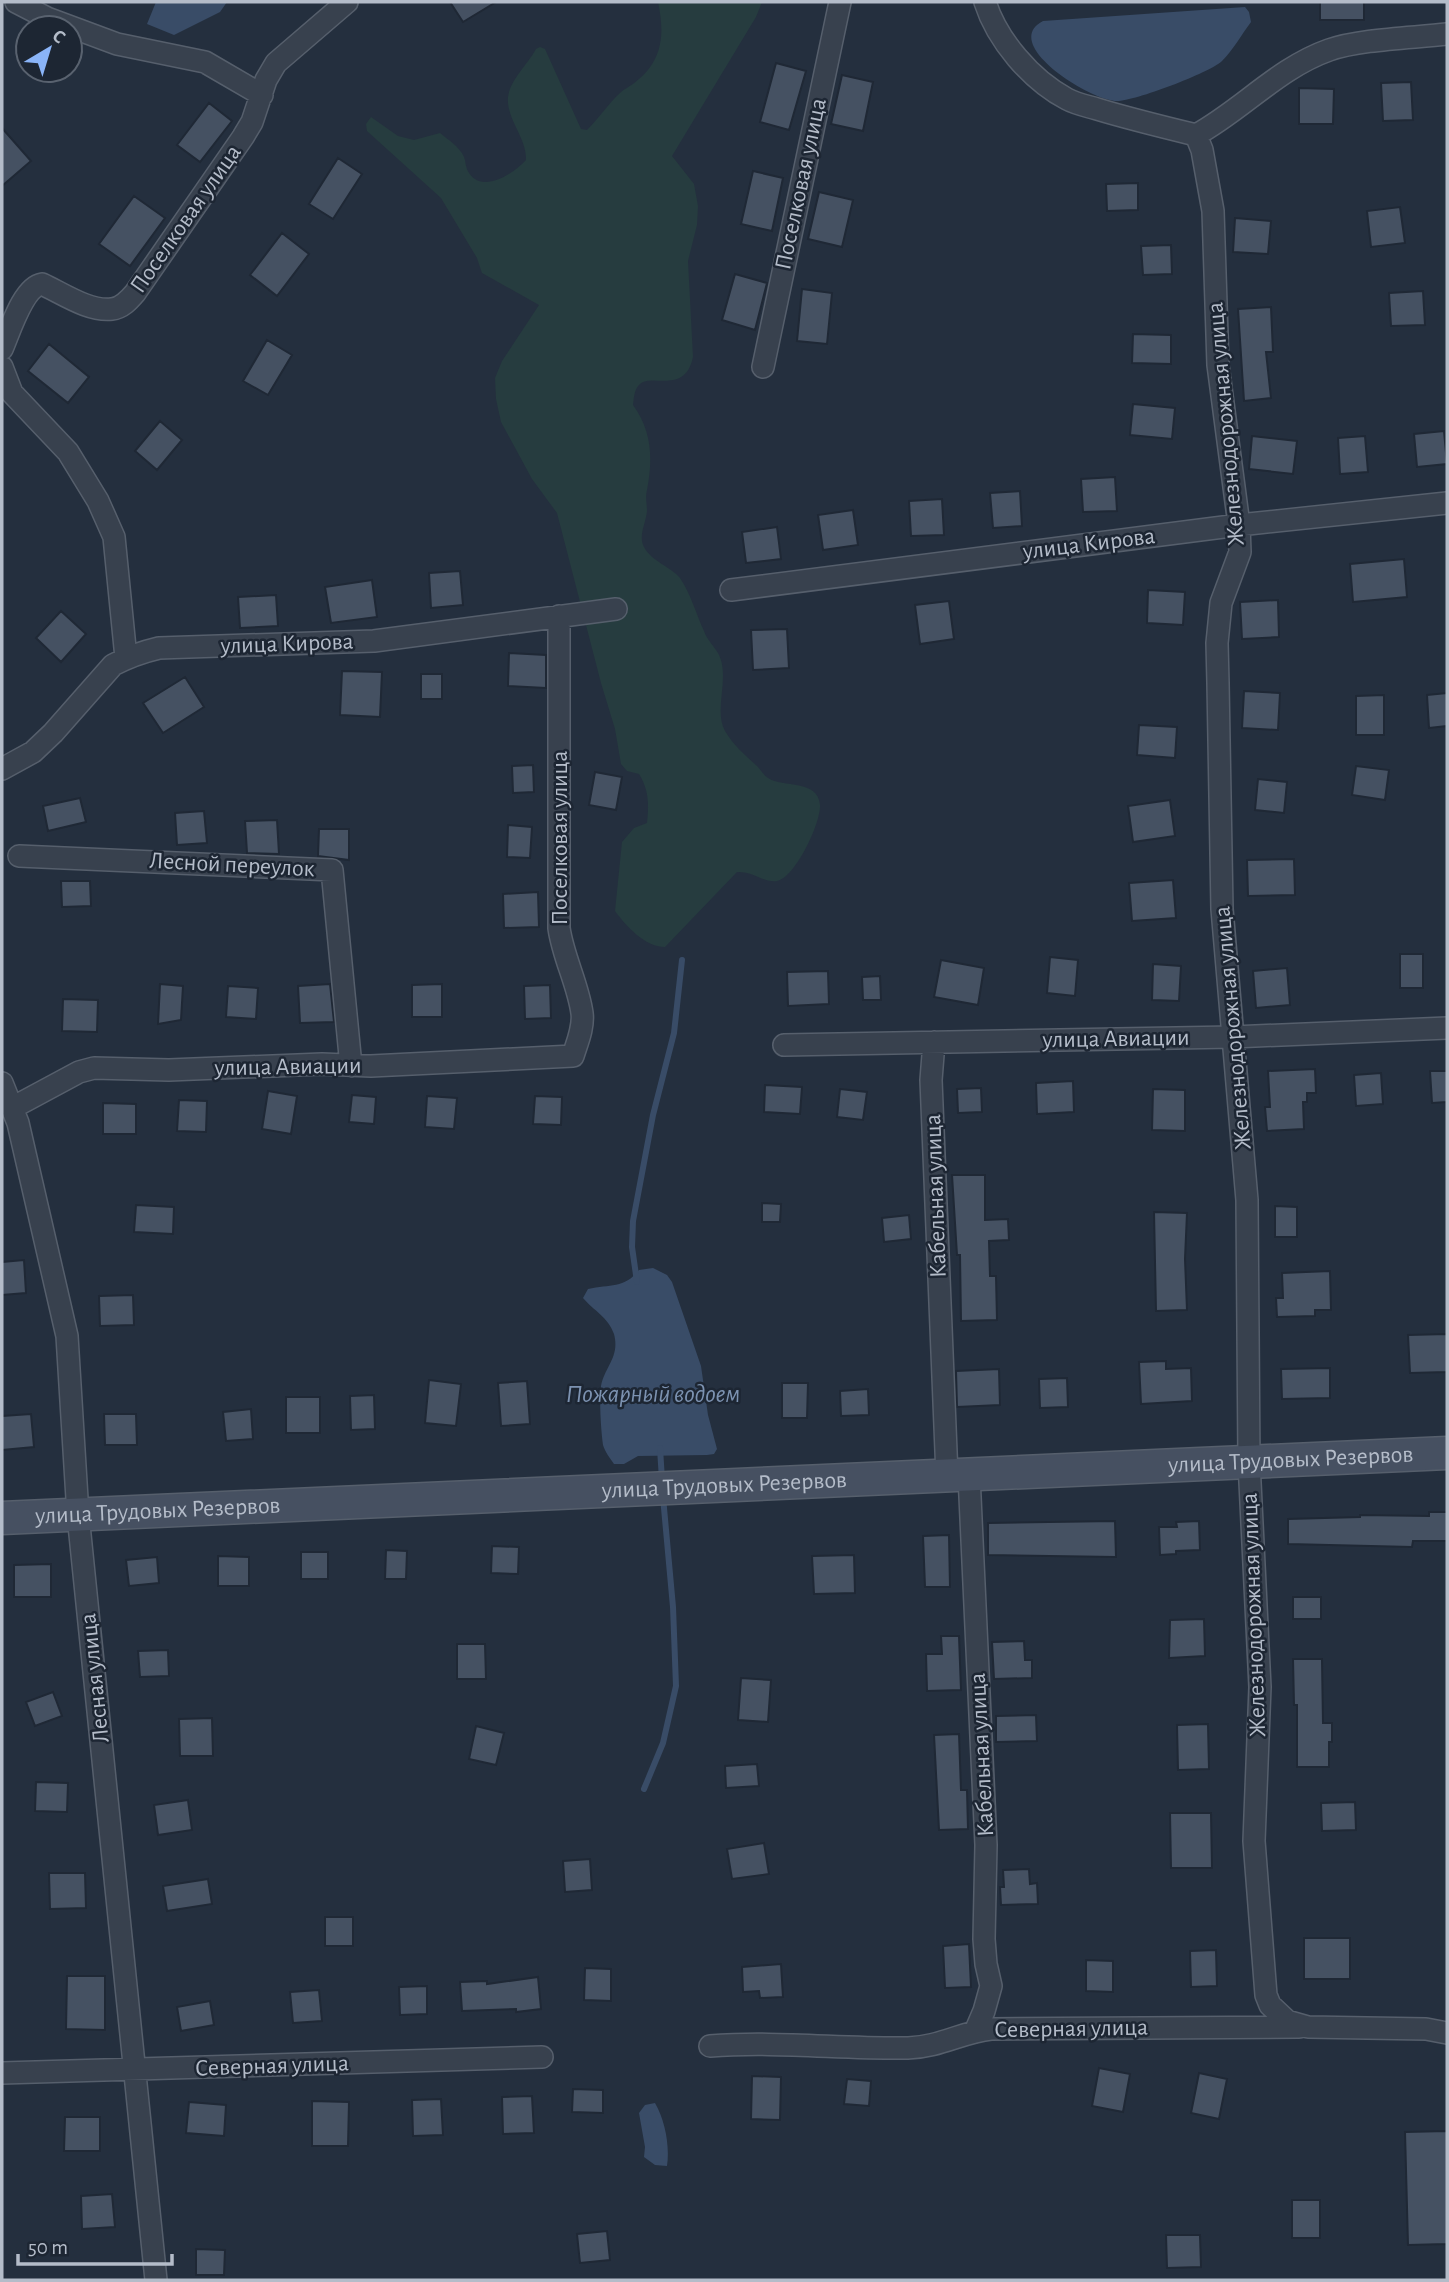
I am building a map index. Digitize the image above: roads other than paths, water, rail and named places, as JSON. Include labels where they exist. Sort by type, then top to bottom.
[{"type":"main road","name":"улица Трудовых Резервов","points":[[2,1518],[1447,1453]]},
{"type":"street","points":[[16,2],[47,18],[117,44],[205,62],[262,95],[265,80],[276,63],[347,2]]},
{"type":"street","name":"Поселковая улица","points":[[763,367],[840,2]]},
{"type":"street","points":[[985,2],[989,15],[1015,54],[1038,78],[1068,100],[1196,135],[1267,85],[1329,50],[1447,34]]},
{"type":"street","name":"Поселковая улица","points":[[2,349],[27,293],[34,285],[42,284],[93,307],[112,309],[125,304],[243,137],[262,95]]},
{"type":"street","name":"Железнодорожная улица","points":[[1196,135],[1202,150],[1213,211],[1218,365],[1239,525],[1240,552],[1221,603],[1217,643],[1222,909],[1247,1200],[1249,1462],[1260,1687],[1255,1841],[1266,1995],[1270,2005],[1287,2021],[1308,2027],[1445,2032]]},
{"type":"street","points":[[2,367],[12,393],[68,452],[98,501],[114,537],[126,658]]},
{"type":"street","name":"улица Кирова","points":[[731,590],[1239,525],[1447,503]]},
{"type":"street","name":"улица Кирова","points":[[2,769],[33,752],[113,665],[159,648],[374,641],[616,609]]},
{"type":"street","name":"Поселковая улица","points":[[559,617],[559,928],[562,948],[582,1014],[573,1056]]},
{"type":"street","name":"Лесной переулок","points":[[19,856],[332,870],[351,1066]]},
{"type":"street","name":"улица Авиации","points":[[784,1045],[1233,1037],[1447,1028]]},
{"type":"street","name":"Кабельная улица","points":[[934,1042],[931,1080],[986,1845],[984,1939],[991,1986],[985,2011],[975,2032]]},
{"type":"street","name":"улица Авиации","points":[[12,1108],[79,1072],[94,1068],[169,1070],[322,1064],[351,1066],[573,1056]]},
{"type":"street","name":"Лесная улица","points":[[2,1083],[18,1123],[67,1336],[78,1515],[156,2280]]},
{"type":"street","name":"Северная улица","points":[[710,2046],[743,2043],[908,2048],[944,2043],[975,2032],[1012,2028],[1308,2027]]},
{"type":"street","name":"Северная улица","points":[[2,2074],[542,2057]]},
{"type":"water","points":[[156,2],[227,2],[220,12],[174,35],[147,24]]},
{"type":"water","points":[[1245,7],[1251,22],[1222,61],[1188,79],[1126,100],[1105,99],[1071,82],[1040,56],[1032,43],[1032,31],[1043,21]]},
{"type":"water","name":"Пожарный водоем","points":[[653,1268],[667,1275],[672,1282],[701,1366],[708,1415],[717,1449],[714,1454],[638,1456],[624,1464],[614,1464],[603,1445],[600,1399],[603,1379],[615,1349],[614,1334],[604,1319],[583,1298],[588,1289],[616,1285],[628,1280],[639,1270]]},
{"type":"water","points":[[655,2103],[666,2133],[667,2166],[655,2165],[644,2157],[645,2147],[639,2113],[645,2105]]},
{"type":"waterway","points":[[637,1282],[632,1247],[633,1221],[653,1115],[674,1033],[682,960]]},
{"type":"waterway","points":[[660,1448],[662,1480]]},
{"type":"waterway","points":[[644,1789],[663,1743],[676,1686],[673,1607],[663,1497]]}]
